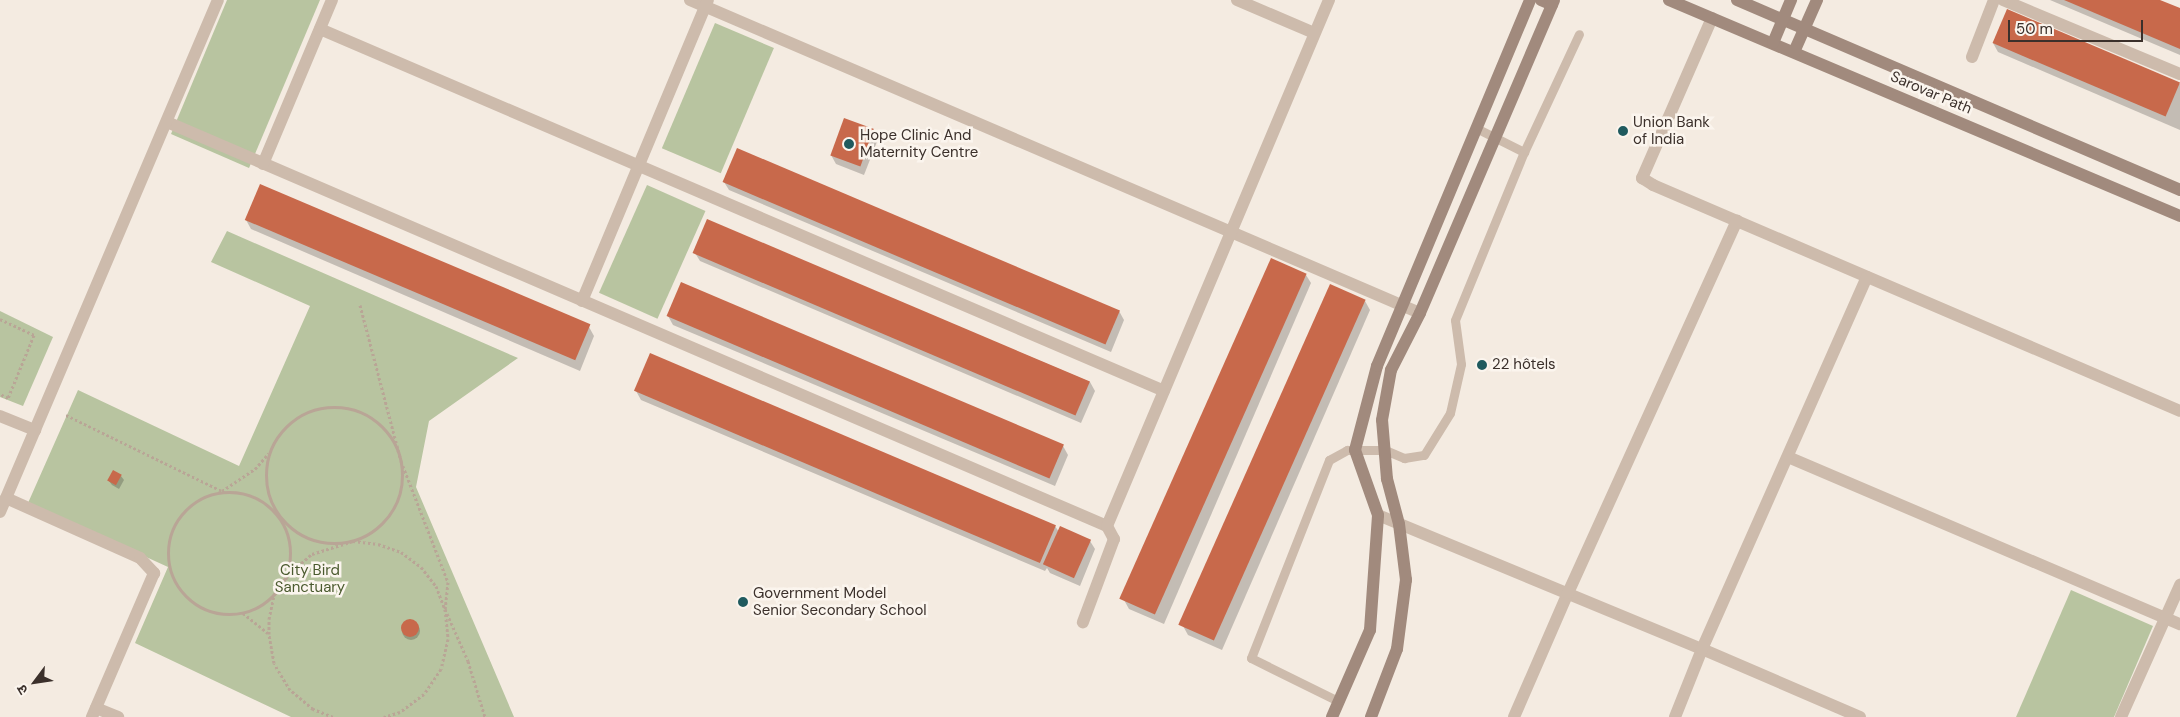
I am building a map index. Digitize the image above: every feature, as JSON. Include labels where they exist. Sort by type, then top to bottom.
[{"type":"street","points":[[0,512],[218,0]]},
{"type":"street","points":[[263,164],[332,0]]},
{"type":"street","points":[[690,0],[706,3],[1420,313]]},
{"type":"street","points":[[1237,0],[1314,33]]},
{"type":"street","points":[[1107,526],[1328,0]]},
{"type":"street","points":[[1332,717],[1370,630],[1378,515],[1355,450],[1377,366],[1400,304],[1530,0]]},
{"type":"street","name":"Sarovar Path","points":[[1669,0],[2180,216]]},
{"type":"street","name":"Sarovar Path","points":[[1737,0],[2180,190]]},
{"type":"street","points":[[1772,43],[1791,0]]},
{"type":"street","points":[[1794,52],[1817,0]]},
{"type":"street","points":[[1972,57],[1994,0]]},
{"type":"street","points":[[2003,0],[2180,74]]},
{"type":"street","points":[[1371,717],[1397,649],[1406,580],[1399,524],[1387,479],[1382,420],[1391,370],[1420,313],[1495,139],[1549,2]]},
{"type":"street","points":[[582,300],[706,3]]},
{"type":"street","points":[[1712,18],[1642,178],[2180,411]]},
{"type":"street","points":[[320,29],[1164,391]]},
{"type":"street","points":[[166,122],[1107,526],[1114,540],[1083,622]]},
{"type":"street","points":[[1514,717],[1568,593],[1738,221]]},
{"type":"street","points":[[1675,717],[1702,649],[1867,277]]},
{"type":"street","points":[[0,416],[35,430]]},
{"type":"street","points":[[1788,457],[2180,624]]},
{"type":"street","points":[[6,498],[140,558],[154,573],[94,712],[118,717]]},
{"type":"street","points":[[1378,515],[1702,649],[1860,717]]},
{"type":"street","points":[[2121,717],[2180,585]]},
{"type":"lane","points":[[1338,700],[1251,658],[1329,460],[1347,450],[1385,450],[1404,458],[1424,456],[1450,413],[1461,364],[1455,320],[1524,152],[1578,34]]},
{"type":"lane","points":[[1476,128],[1524,152]]},
{"type":"path","points":[[360,305],[401,460],[402,481],[398,501],[387,519],[372,533],[353,541],[312,554],[290,573],[274,595],[260,606],[243,613],[222,614],[203,609],[192,601],[174,582],[168,562],[168,542],[174,523],[186,508],[203,496],[222,491],[241,492],[258,498],[274,510],[289,527],[308,539],[330,544],[353,541],[378,544],[407,557],[420,567],[436,586],[468,661],[485,717]]},
{"type":"path","points":[[0,319],[34,335],[8,398],[0,394]]},
{"type":"path","points":[[222,491],[254,469],[269,453],[280,433],[296,418],[316,409],[338,407],[359,412],[378,423],[392,440],[448,582],[445,609],[448,639],[441,668],[424,694],[400,712],[384,717]]},
{"type":"path","points":[[66,416],[222,491]]},
{"type":"path","points":[[269,453],[266,482],[274,510],[284,526],[290,543],[290,562],[284,580],[274,595],[269,634],[274,663],[290,690],[313,709],[333,717]]},
{"type":"path","points":[[243,613],[269,634]]},
{"type":"green space","points":[[227,0],[320,0],[249,168],[171,134]]},
{"type":"green space","points":[[715,23],[774,48],[721,173],[662,148]]},
{"type":"green space","points":[[647,185],[705,211],[657,319],[599,293]]},
{"type":"green space","name":"City Bird Sanctuary","points":[[227,231],[518,358],[429,421],[416,487],[514,717],[291,717],[135,643],[168,567],[28,503],[78,390],[239,466],[310,306],[211,262]]},
{"type":"green space","points":[[0,311],[53,337],[23,406],[0,397]]},
{"type":"green space","points":[[2071,590],[2153,626],[2114,717],[2016,717]]},
{"type":"building","points":[[2064,0],[2160,0],[2180,8],[2180,49]]},
{"type":"building","points":[[2007,9],[2180,82],[2166,117],[1993,43]]},
{"type":"building","points":[[844,118],[874,129],[860,167],[830,156]]},
{"type":"building","points":[[737,148],[1120,311],[1105,345],[723,182]]},
{"type":"building","points":[[260,184],[590,324],[575,360],[245,220]]},
{"type":"building","points":[[707,219],[1090,382],[1075,416],[693,253]]},
{"type":"building","points":[[1271,258],[1307,274],[1155,615],[1119,599]]},
{"type":"building","points":[[681,282],[1064,445],[1049,479],[667,316]]},
{"type":"building","points":[[1330,284],[1366,300],[1214,641],[1178,625]]},
{"type":"building","points":[[650,353],[1056,525],[1040,563],[634,391]]},
{"type":"building","points":[[113,470],[122,475],[116,485],[107,480]]},
{"type":"building","points":[[1060,526],[1091,540],[1074,578],[1043,564]]},
{"type":"building","points":[[410,619],[416,622],[419,628],[416,634],[410,637],[404,634],[401,628],[404,622]]},
{"type":"place","name":"Union Bank of India","points":[[1623,131]]},
{"type":"place","name":"Hope Clinic And Maternity Centre","points":[[849,144]]},
{"type":"place","name":"22 hôtels","points":[[1482,365]]},
{"type":"place","name":"Government Model Senior Secondary School","points":[[743,602]]}]
